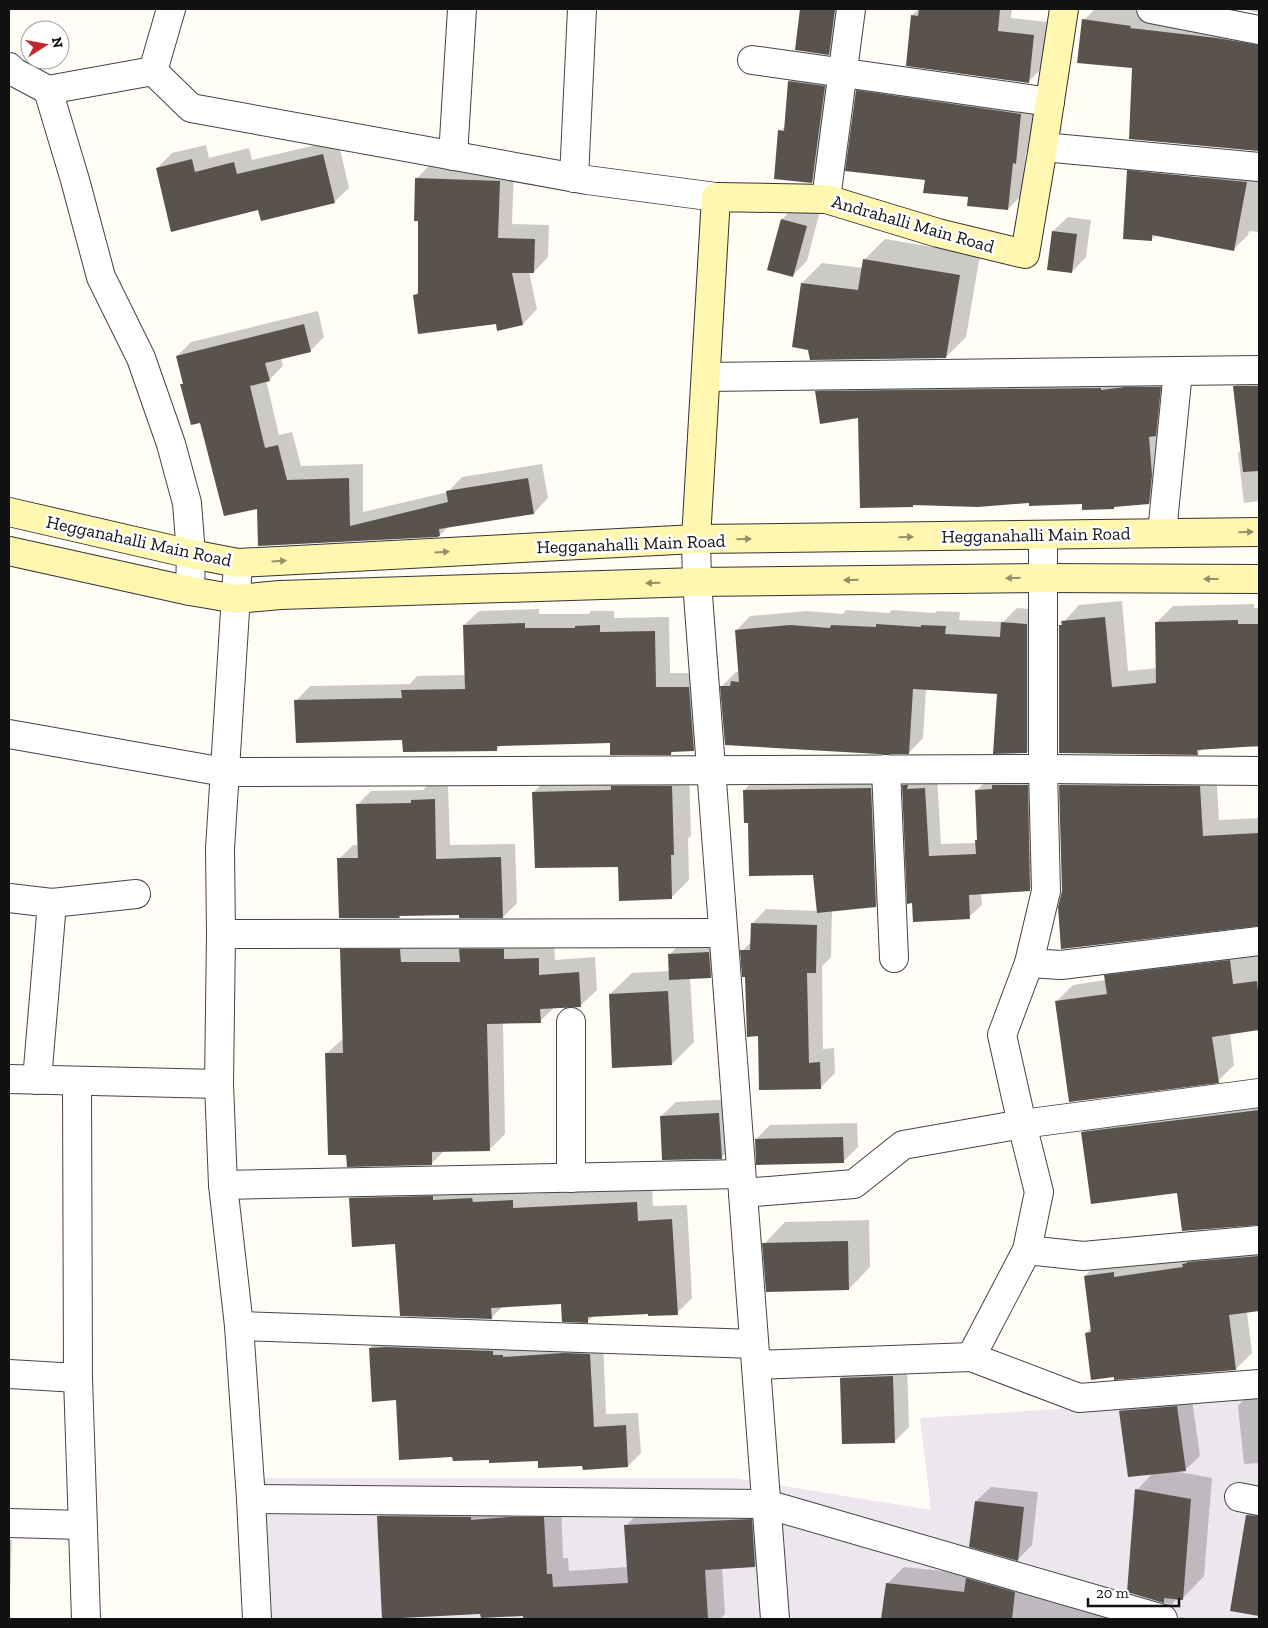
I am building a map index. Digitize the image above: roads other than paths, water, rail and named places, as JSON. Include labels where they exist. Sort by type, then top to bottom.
[{"type":"main road","name":"Andrahalli Main Road","points":[[716,197],[826,199],[938,233],[1025,254],[1064,9]]},
{"type":"main road","points":[[696,540],[716,197]]},
{"type":"main road","name":"Hegganahalli Main Road","points":[[9,512],[238,563],[696,540],[1259,532]]},
{"type":"main road","points":[[9,551],[190,591],[237,599],[290,594],[697,582],[1043,578],[1259,579]]},
{"type":"street","points":[[153,71],[171,9]]},
{"type":"street","points":[[453,156],[462,9]]},
{"type":"street","points":[[574,178],[582,9]]},
{"type":"street","points":[[826,199],[851,9]]},
{"type":"street","points":[[1151,9],[1259,30]]},
{"type":"street","points":[[752,60],[1050,102]]},
{"type":"street","points":[[9,67],[14,72],[48,90],[153,71]]},
{"type":"street","points":[[153,71],[190,108],[574,178],[716,197]]},
{"type":"street","points":[[48,90],[101,277],[141,358],[170,444],[187,503],[191,554],[190,591]]},
{"type":"street","points":[[1043,147],[1259,167]]},
{"type":"street","points":[[706,377],[1259,370]]},
{"type":"street","points":[[1162,534],[1178,371]]},
{"type":"street","points":[[971,1357],[1027,1250],[1039,1192],[1002,1035],[1029,963],[1046,891],[1043,769],[1043,536]]},
{"type":"street","points":[[696,540],[697,582],[775,1619]]},
{"type":"street","points":[[238,563],[220,849],[219,1084],[223,1186],[239,1326],[256,1619]]},
{"type":"street","points":[[9,734],[224,772],[1043,769],[1259,771]]},
{"type":"street","points":[[886,770],[894,958]]},
{"type":"street","points":[[9,898],[52,903],[136,894]]},
{"type":"street","points":[[37,1080],[52,903]]},
{"type":"street","points":[[221,934],[723,932]]},
{"type":"street","points":[[1029,963],[1061,965],[1259,941]]},
{"type":"street","points":[[570,1022],[571,1178]]},
{"type":"street","points":[[9,1080],[219,1084]]},
{"type":"street","points":[[77,1081],[78,1378],[86,1619]]},
{"type":"street","points":[[223,1186],[571,1178],[854,1184],[903,1146],[1022,1124],[1259,1093]]},
{"type":"street","points":[[1027,1250],[1084,1256],[1259,1240]]},
{"type":"street","points":[[239,1326],[755,1355],[971,1357],[1078,1398],[1259,1384]]},
{"type":"street","points":[[9,1374],[78,1378]]},
{"type":"street","points":[[250,1499],[766,1504],[1163,1619]]},
{"type":"street","points":[[9,1523],[82,1525]]}]
